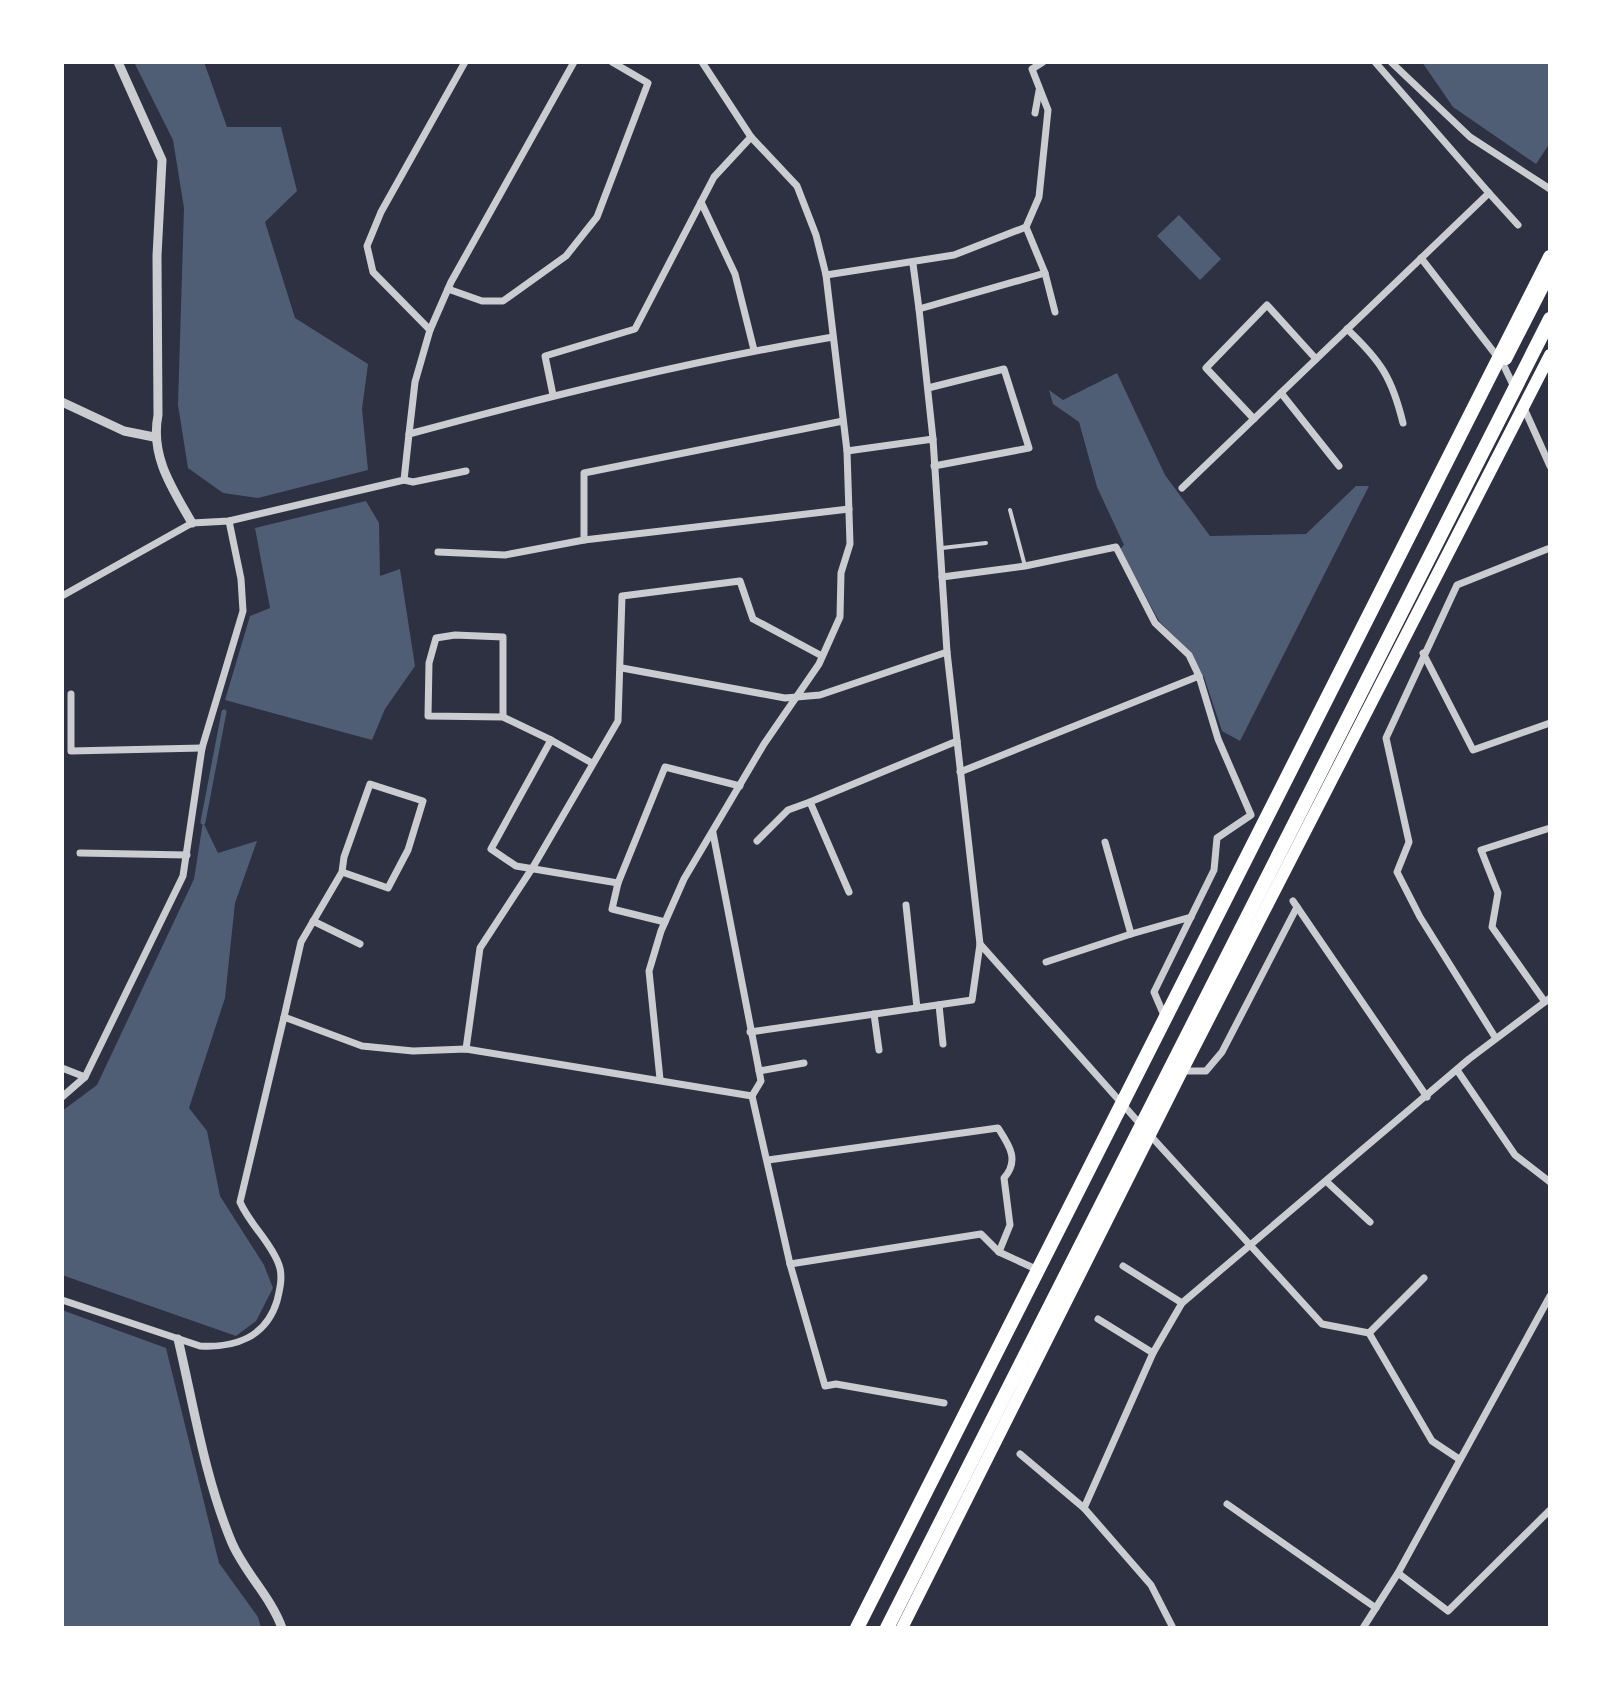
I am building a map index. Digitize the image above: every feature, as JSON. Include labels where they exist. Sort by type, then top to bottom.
[{"type":"highway","points":[[855,1628],[884,1577],[1550,257]]},
{"type":"highway","points":[[855,1628],[1168,1024],[1550,273]]},
{"type":"highway","points":[[887,1628],[1550,319]]},
{"type":"highway","points":[[902,1628],[1182,1071],[1550,355]]},
{"type":"street","points":[[118,62],[162,160],[157,256],[158,415],[154,437],[166,478],[192,523]]},
{"type":"street","points":[[430,330],[373,272],[367,246],[381,212],[465,62]]},
{"type":"street","points":[[404,480],[415,382],[430,330],[448,289],[574,62]]},
{"type":"street","points":[[448,289],[482,301],[503,301],[566,256],[597,217],[648,83],[612,62]]},
{"type":"street","points":[[660,1079],[649,971],[665,922],[684,879],[822,656],[840,617],[841,573],[850,544],[847,451],[826,275],[816,235],[797,186],[751,137],[702,62]]},
{"type":"street","points":[[826,275],[913,264],[954,255],[1026,227],[1039,197],[1048,110],[1032,69],[1043,62]]},
{"type":"street","points":[[1375,62],[1518,225]]},
{"type":"street","points":[[1391,62],[1470,137],[1550,189]]},
{"type":"street","points":[[1035,113],[1040,89]]},
{"type":"street","points":[[553,395],[545,356],[635,329],[714,177],[751,137]]},
{"type":"street","points":[[1182,488],[1489,193]]},
{"type":"street","points":[[701,202],[735,274],[754,350]]},
{"type":"street","points":[[1026,227],[1045,273],[1055,312]]},
{"type":"street","points":[[1421,258],[1503,364],[1550,466]]},
{"type":"street","points":[[750,1032],[972,1000],[980,944],[947,652],[933,439],[913,264]]},
{"type":"street","points":[[919,309],[1045,273]]},
{"type":"street","points":[[1254,419],[1206,368],[1267,305],[1316,359]]},
{"type":"street","points":[[1347,329],[1379,359],[1394,388],[1403,423]]},
{"type":"street","points":[[409,434],[553,395],[754,350],[833,337]]},
{"type":"street","points":[[928,388],[1004,369],[1029,448],[934,466]]},
{"type":"street","points":[[1281,393],[1339,466]]},
{"type":"street","points":[[63,404],[124,431],[154,437]]},
{"type":"street","points":[[584,540],[584,473],[843,421]]},
{"type":"street","points":[[847,451],[933,439]]},
{"type":"street","points":[[62,596],[192,523],[229,521],[404,480],[413,482],[466,471]]},
{"type":"street","points":[[438,552],[505,555],[584,540],[849,509]]},
{"type":"street","points":[[62,1097],[85,1077],[183,876],[202,748],[243,611],[241,579],[229,521]]},
{"type":"street","points":[[942,577],[1025,566],[1116,547],[1155,623],[1189,655],[1199,676],[1218,739],[1251,815],[1217,838],[1214,870],[1154,992],[1156,1003],[1168,1024]]},
{"type":"street","points":[[1495,1037],[1420,917],[1397,872],[1409,842],[1386,738],[1457,585],[1550,548]]},
{"type":"street","points":[[466,1049],[480,948],[533,867],[618,721],[622,596],[740,581],[753,619],[822,656]]},
{"type":"street","points":[[503,717],[503,637],[455,635],[436,638],[429,663],[428,716],[503,717],[592,763]]},
{"type":"street","points":[[622,668],[785,698],[820,695],[947,652]]},
{"type":"street","points":[[1423,653],[1473,750],[1550,723]]},
{"type":"street","points":[[960,772],[1199,676]]},
{"type":"street","points":[[71,694],[71,751],[202,748]]},
{"type":"street","points":[[551,740],[491,849],[516,866],[618,883]]},
{"type":"street","points":[[757,841],[788,810],[957,741]]},
{"type":"street","points":[[665,922],[612,909],[618,883],[665,767],[740,786]]},
{"type":"street","points":[[62,1300],[200,1346],[223,1348],[258,1333],[274,1312],[281,1287],[281,1268],[274,1253],[249,1223],[240,1202],[301,942],[342,872],[344,857],[370,784],[423,801],[408,850],[388,888],[342,872]]},
{"type":"street","points":[[810,802],[849,892]]},
{"type":"street","points":[[1084,1508],[1153,1353],[1182,1303],[1495,1037],[1548,1000],[1492,927],[1498,893],[1481,850],[1550,828]]},
{"type":"street","points":[[712,832],[761,1081],[752,1096],[790,1264],[825,1386],[836,1384],[944,1403]]},
{"type":"street","points":[[1105,842],[1131,934]]},
{"type":"street","points":[[80,853],[187,855]]},
{"type":"street","points":[[1182,1071],[1206,1071],[1222,1052],[1295,904],[1427,1097]]},
{"type":"street","points":[[906,905],[917,1008]]},
{"type":"street","points":[[1046,962],[1191,917]]},
{"type":"street","points":[[313,921],[360,944]]},
{"type":"street","points":[[980,944],[1322,1324],[1369,1333],[1432,1441],[1459,1459]]},
{"type":"street","points":[[939,1005],[943,1044]]},
{"type":"street","points":[[874,1014],[879,1050]]},
{"type":"street","points":[[284,1017],[362,1046],[413,1051],[466,1049],[752,1096]]},
{"type":"street","points":[[759,1071],[804,1063]]},
{"type":"street","points":[[62,1068],[85,1077]]},
{"type":"street","points":[[1457,1070],[1515,1155],[1550,1182]]},
{"type":"street","points":[[768,1160],[998,1128],[1013,1150],[1011,1170],[1004,1178],[1010,1225],[999,1252]]},
{"type":"street","points":[[1327,1182],[1370,1222]]},
{"type":"street","points":[[790,1264],[981,1234],[999,1252],[1040,1271]]},
{"type":"street","points":[[1123,1266],[1182,1303]]},
{"type":"street","points":[[1369,1333],[1424,1278]]},
{"type":"street","points":[[1363,1628],[1398,1573],[1550,1296]]},
{"type":"street","points":[[1098,1319],[1153,1353]]},
{"type":"street","points":[[178,1339],[209,1470],[231,1540],[246,1571],[278,1616],[282,1628]]},
{"type":"street","points":[[1020,1454],[1084,1508],[1151,1585],[1173,1628]]},
{"type":"street","points":[[1227,1504],[1376,1608]]},
{"type":"street","points":[[1398,1573],[1448,1611],[1550,1510]]},
{"type":"lane","points":[[1010,510],[1025,566]]},
{"type":"lane","points":[[940,549],[986,543]]},
{"type":"water","points":[[134,62],[204,62],[227,127],[281,127],[297,191],[265,222],[295,318],[368,364],[362,409],[368,470],[258,498],[223,493],[188,468],[178,405],[184,208],[173,140]]},
{"type":"water","points":[[1422,62],[1550,62],[1550,143],[1536,164],[1453,107]]},
{"type":"water","points":[[1179,215],[1221,259],[1200,280],[1157,236]]},
{"type":"water","points":[[1117,373],[1165,475],[1210,536],[1306,534],[1356,486],[1369,486],[1240,741],[1222,731],[1204,677],[1190,653],[1159,621],[1120,549],[1124,545],[1097,487],[1079,422],[1053,404],[1049,390],[1063,400]]},
{"type":"water","points":[[366,501],[379,523],[380,576],[400,569],[415,666],[385,709],[372,740],[225,700],[250,616],[270,608],[255,528]]},
{"type":"water","points":[[203,822],[218,853],[257,841],[235,903],[225,998],[189,1108],[207,1131],[220,1196],[264,1265],[273,1288],[256,1321],[236,1336],[62,1275],[62,1111],[97,1085],[194,879]]},
{"type":"water","points":[[62,1310],[166,1348],[219,1563],[258,1617],[261,1628],[62,1628]]},
{"type":"waterway","points":[[203,822],[224,712]]}]
